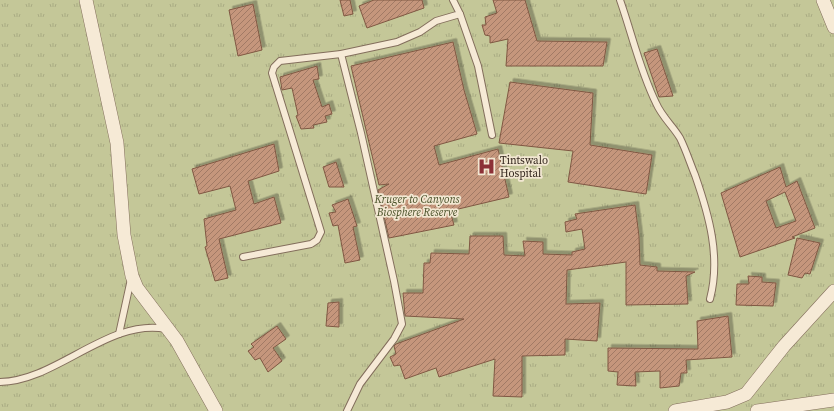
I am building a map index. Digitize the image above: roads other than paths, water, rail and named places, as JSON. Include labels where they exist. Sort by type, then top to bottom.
[{"type":"street","points":[[86,0],[117,143],[124,235],[128,264],[138,288],[169,330],[216,411]]},
{"type":"street","points":[[823,0],[834,27]]},
{"type":"street","points":[[675,411],[727,402],[746,394],[784,346],[834,291]]},
{"type":"street","points":[[757,411],[834,400]]},
{"type":"lane","points":[[453,0],[460,14],[478,66],[492,135]]},
{"type":"lane","points":[[620,0],[652,96],[662,116],[679,137],[685,148],[704,201],[713,235],[714,285],[710,299]]},
{"type":"lane","points":[[243,257],[314,243],[320,237],[321,232],[272,73],[274,67],[280,61],[341,54],[398,42],[420,32],[436,21],[460,14]]},
{"type":"lane","points":[[341,54],[396,288],[402,324],[394,339],[360,384],[347,411]]},
{"type":"lane","points":[[119,334],[132,276]]},
{"type":"lane","points":[[0,382],[46,369],[119,334],[146,327],[169,330]]},
{"type":"place","name":"Tintswalo Hospital","points":[[487,166]]},
{"type":"park label","name":"Kruger to Canyons Biosphere Reserve","points":[[417,205]]}]
